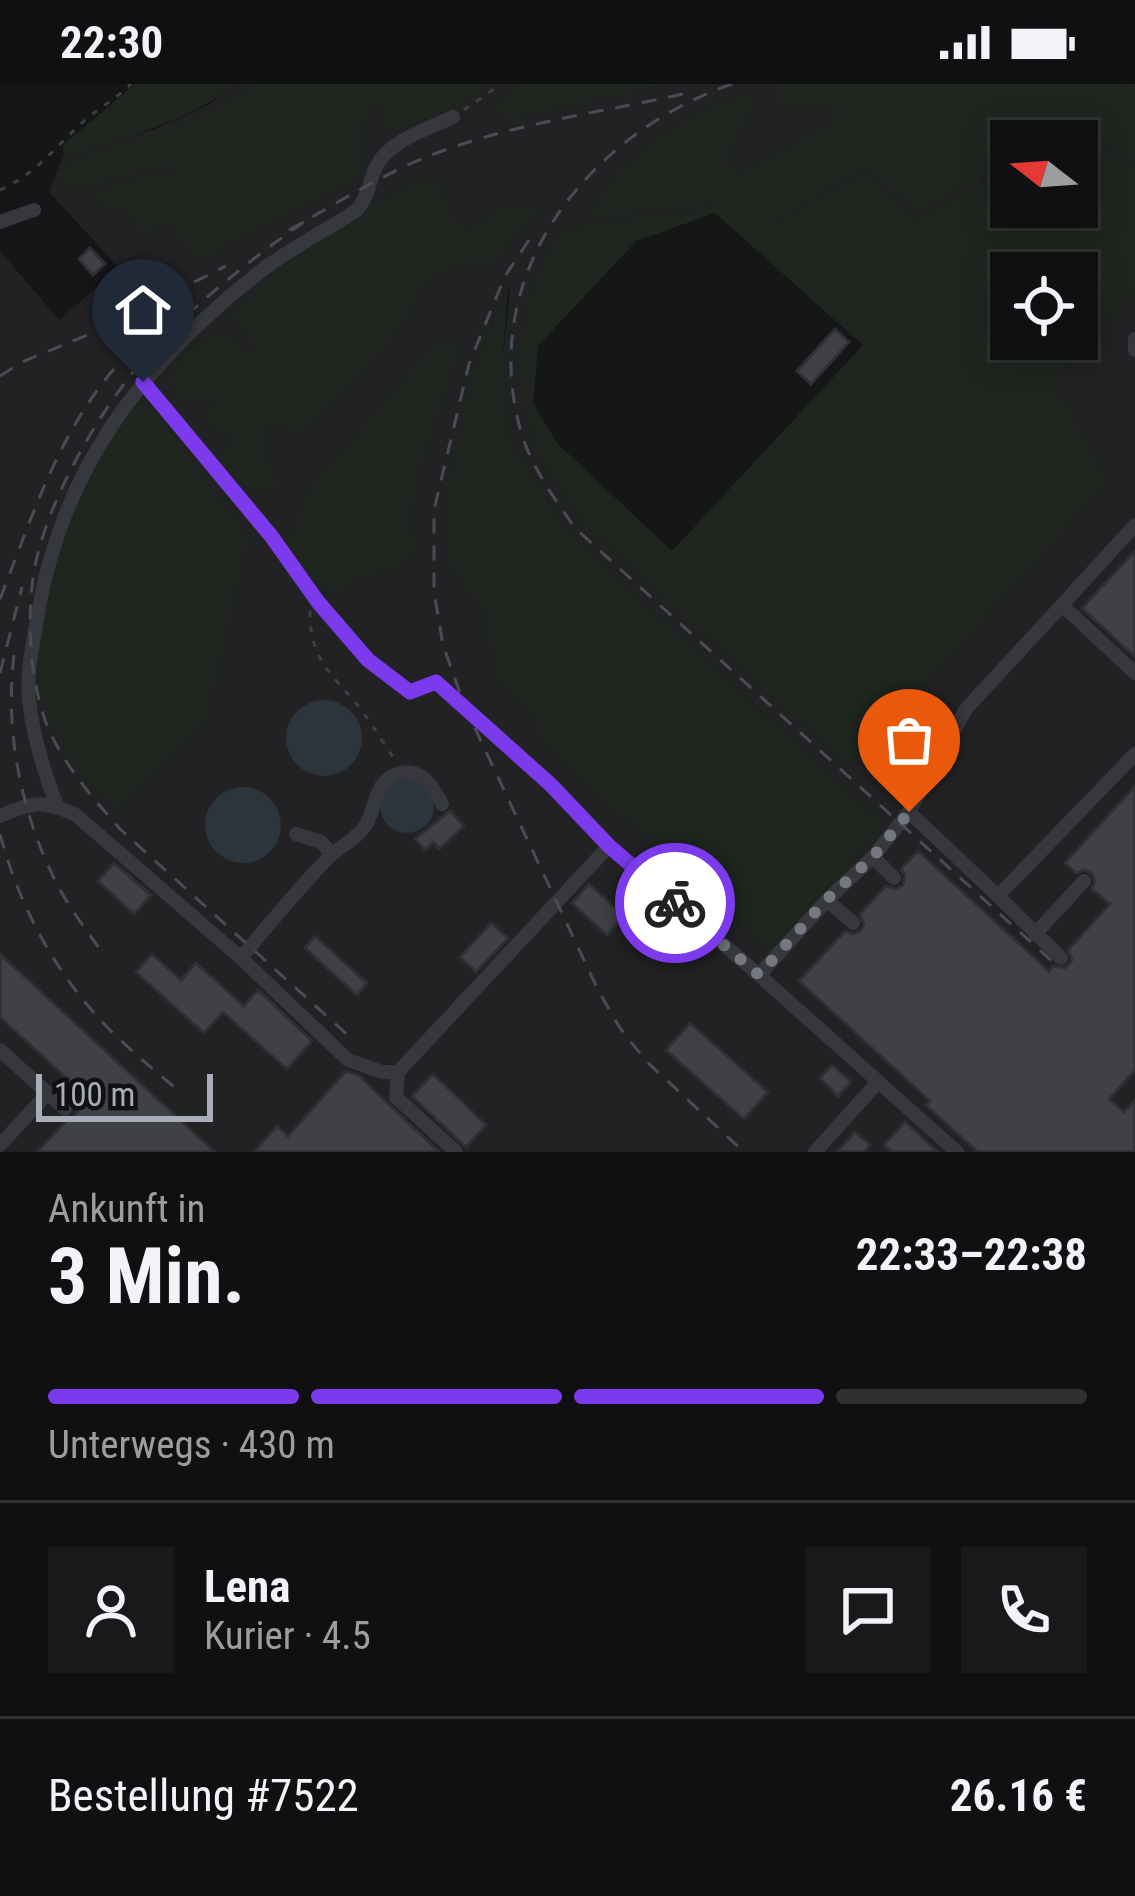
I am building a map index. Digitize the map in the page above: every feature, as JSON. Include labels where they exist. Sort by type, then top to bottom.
[{"type":"lane","points":[[57,806],[40,760],[28,697],[43,584],[75,490],[129,398],[172,350],[259,272],[357,210],[386,153],[453,117]]},
{"type":"lane","points":[[0,222],[34,210]]},
{"type":"lane","points":[[1135,339],[1135,350]]},
{"type":"lane","points":[[143,382],[368,660],[410,692],[436,682],[551,785],[609,846],[957,1152]]},
{"type":"lane","points":[[759,975],[826,900],[873,857],[909,812],[966,709],[1062,605],[1093,584],[1135,525]]},
{"type":"lane","points":[[1062,605],[1135,673]]},
{"type":"lane","points":[[998,896],[1135,754]]},
{"type":"lane","points":[[241,958],[332,854],[366,826],[382,784],[403,772],[418,774],[431,784],[442,803]]},
{"type":"lane","points":[[0,816],[46,802],[76,814],[241,958],[348,1060],[390,1072]]},
{"type":"lane","points":[[909,812],[1061,958]]},
{"type":"lane","points":[[296,834],[321,842],[332,854]]},
{"type":"lane","points":[[371,1086],[390,1072],[609,846]]},
{"type":"lane","points":[[873,857],[893,878]]},
{"type":"lane","points":[[1035,934],[1084,881]]},
{"type":"lane","points":[[826,900],[853,923]]},
{"type":"lane","points":[[0,1050],[65,1108]]},
{"type":"lane","points":[[390,1072],[396,1097],[456,1152]]},
{"type":"lane","points":[[815,1152],[878,1082]]},
{"type":"lane","points":[[0,1145],[48,1093]]},
{"type":"path","points":[[0,190],[34,170],[131,84]]},
{"type":"path","points":[[453,117],[501,84]]},
{"type":"path","points":[[311,600],[316,653],[403,772]]},
{"type":"shaded area","points":[[135,84],[238,84],[175,119],[64,155],[63,145]]},
{"type":"shaded area","points":[[238,84],[1135,84],[1135,166],[1098,150],[1098,120],[990,120],[990,177],[914,219],[865,172],[753,238],[715,208],[589,223],[562,232],[523,406],[540,458],[583,523],[850,765],[1052,382],[1072,360],[1098,360],[1098,331],[1135,290],[1135,1152],[0,1152],[0,251],[59,320],[119,268],[49,192],[64,155],[155,129],[208,105]],"holes":[[[507,287],[503,355],[510,440],[567,532],[883,823],[770,949],[494,676],[484,609],[475,364]]]},
{"type":"shaded area","points":[[258,84],[488,84],[452,107],[384,131],[385,114],[377,98],[360,134],[362,174],[242,234],[199,263],[169,221],[140,236],[137,219],[120,208],[88,201],[118,185],[174,174],[173,166],[90,183],[62,182],[71,164],[87,155],[154,136],[209,113]]},
{"type":"shaded area","points":[[520,84],[665,84],[514,117],[489,113]]},
{"type":"shaded area","points":[[784,84],[1135,84],[1135,159],[1098,145],[1098,120],[990,120],[990,172],[915,210],[866,164],[753,235],[746,232],[753,237],[865,172],[914,219],[990,178],[990,228],[1098,228],[1098,150],[1135,166],[1135,290],[1098,331],[1098,252],[990,252],[990,360],[1072,360],[1052,382],[1107,481],[849,765],[583,523],[540,458],[523,406],[520,355],[527,305],[562,232],[589,223],[714,208],[708,203],[590,216],[621,170],[657,139],[702,111],[758,92],[724,164],[740,174],[837,122],[837,107],[778,106],[778,85]],"holes":[[[715,213],[863,345],[672,551],[557,443],[533,403],[538,346],[636,241]]]},
{"type":"shaded area","points":[[415,183],[440,185],[449,217],[467,231],[502,209],[539,209],[494,260],[456,263],[427,277],[403,324],[300,431],[267,423],[265,461],[281,492],[254,491],[219,463],[232,436],[202,424],[221,396],[179,399],[169,375],[194,347],[228,332],[245,351],[263,359],[249,335],[230,317],[291,259],[378,201]]},
{"type":"shaded area","points":[[508,285],[503,355],[510,440],[567,532],[884,824],[769,950],[539,738],[536,717],[494,676],[484,609],[453,571],[444,512],[475,364]]},
{"type":"shaded area","points":[[444,340],[460,342],[418,471],[406,527],[417,543],[401,564],[354,580],[333,596],[286,543],[297,528],[302,500]]},
{"type":"shaded area","points":[[135,403],[157,413],[247,538],[205,719],[118,808],[99,788],[96,792],[68,749],[46,701],[38,660],[52,576],[69,523]]},
{"type":"shaded area","points":[[324,700],[351,711],[362,738],[351,765],[324,776],[297,765],[286,738],[297,711]]},
{"type":"shaded area","points":[[407,779],[426,787],[434,806],[426,825],[407,833],[388,825],[380,806],[388,787]]},
{"type":"shaded area","points":[[243,787],[270,798],[281,825],[270,852],[243,863],[216,852],[205,825],[216,798]]},
{"type":"building","points":[[90,248],[105,264],[93,275],[79,259]]},
{"type":"building","points":[[835,329],[849,342],[811,384],[797,371]]},
{"type":"building","points":[[1135,551],[1135,657],[1082,608]]},
{"type":"building","points":[[1135,786],[1135,1070],[1109,1099],[1124,1112],[1135,1100],[1135,1152],[978,1152],[926,1105],[930,1101],[799,981],[845,931],[861,931],[860,914],[886,886],[903,885],[901,869],[918,851],[1049,971],[1053,966],[1065,968],[1072,960],[1068,950],[1110,904],[1092,889],[1092,874],[1076,873],[1065,863]]},
{"type":"building","points":[[450,811],[464,826],[439,849],[433,842],[425,850],[415,839]]},
{"type":"building","points":[[114,863],[151,895],[134,914],[98,881]]},
{"type":"building","points":[[589,884],[624,916],[607,935],[572,903]]},
{"type":"building","points":[[491,923],[508,938],[476,972],[460,957]]},
{"type":"building","points":[[315,936],[367,983],[357,995],[305,948]]},
{"type":"building","points":[[0,954],[215,1152],[37,1152],[87,1097],[0,1017]]},
{"type":"building","points":[[152,954],[181,980],[196,963],[244,1006],[258,990],[312,1041],[287,1069],[223,1012],[204,1033],[136,972]]},
{"type":"building","points":[[690,1023],[768,1092],[744,1119],[666,1050]]},
{"type":"building","points":[[832,1065],[851,1082],[838,1096],[820,1078]]},
{"type":"building","points":[[346,1071],[358,1075],[439,1152],[254,1152],[277,1126],[288,1136]]},
{"type":"building","points":[[433,1074],[486,1125],[466,1147],[412,1096]]},
{"type":"building","points":[[905,1122],[938,1152],[892,1152],[884,1145]]},
{"type":"building","points":[[855,1132],[870,1145],[864,1152],[837,1152]]},
{"type":"railway","points":[[732,84],[680,107],[632,137],[590,174],[556,218],[530,266],[515,318],[511,374],[521,432],[544,482],[575,528],[1055,964]]},
{"type":"railway","points":[[289,230],[393,172],[460,145],[683,94]]},
{"type":"railway","points":[[304,222],[234,274],[169,332],[105,411],[68,476],[41,541],[32,589],[31,644],[44,717],[87,791],[121,830],[352,1039]]},
{"type":"railway","points":[[529,240],[505,276],[469,364],[434,510],[434,592],[443,645],[465,707],[620,1028],[646,1061],[744,1152]]},
{"type":"railway","points":[[0,376],[226,266]]},
{"type":"railway","points":[[0,599],[42,490],[76,423],[120,362],[149,333]]},
{"type":"railway","points":[[0,673],[22,587]]},
{"type":"railway","points":[[14,655],[12,712],[24,796],[58,886],[99,948]]},
{"type":"railway","points":[[0,834],[29,913],[72,986],[109,1029],[179,1091]]},
{"type":"way so far","points":[[675,903],[759,975],[826,900],[873,857],[909,812]]},
{"type":"route","points":[[143,382],[368,660],[410,692],[436,682],[675,903]]}]
